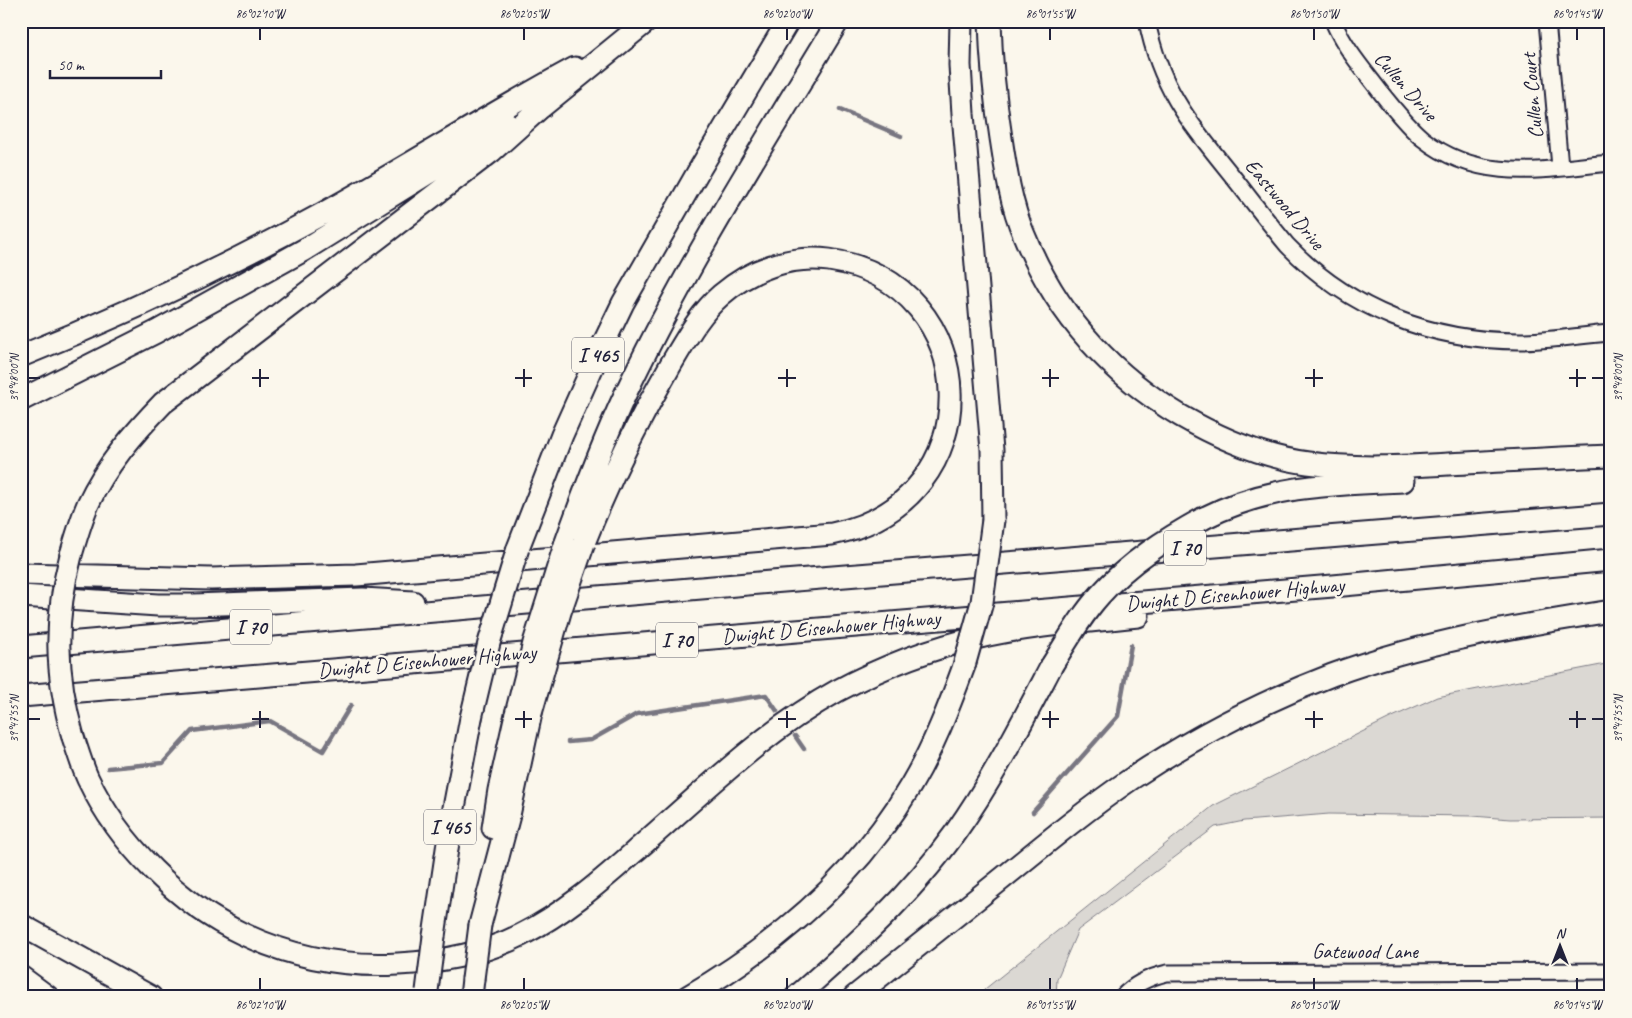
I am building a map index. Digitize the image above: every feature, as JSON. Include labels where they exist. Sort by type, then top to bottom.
[{"type":"highway","points":[[647,21],[540,108],[492,151],[163,402],[118,454],[88,505],[71,556],[61,596],[58,650],[64,702],[73,737],[90,782],[119,829],[160,876],[194,905],[255,940],[322,961],[362,965],[416,964],[469,954],[519,936],[570,907],[754,746],[837,691],[895,664],[982,637],[1216,606],[1333,586]]},
{"type":"highway","name":"I 465","points":[[427,994],[450,829],[471,718],[491,638],[518,548],[559,443],[623,303],[788,21]]},
{"type":"highway","name":"I 465","points":[[472,988],[499,790],[524,713],[534,643],[574,544],[592,471],[631,381],[689,270],[838,21]]},
{"type":"highway","points":[[687,997],[742,963],[792,925],[820,900],[863,854],[911,785],[940,727],[964,666],[982,602],[993,520],[992,450],[963,114],[960,21]]},
{"type":"highway","points":[[990,21],[996,109],[1003,154],[1024,234],[1047,282],[1067,312],[1093,346],[1126,379],[1165,406],[1211,433],[1244,447],[1280,457],[1326,465],[1390,467],[1611,456]]},
{"type":"highway","points":[[21,356],[178,288],[266,244],[389,176],[521,97],[615,46]]},
{"type":"highway","points":[[21,400],[109,357],[312,246],[483,138],[540,108]]},
{"type":"highway","points":[[21,574],[211,579],[356,575],[832,534],[853,530],[879,519],[908,498],[928,474],[943,446],[949,418],[950,389],[940,344],[931,325],[919,309],[900,290],[870,270],[854,265],[822,259],[792,260],[767,267],[743,279],[720,295],[709,307],[681,348],[574,544]]},
{"type":"highway","points":[[796,997],[883,918],[911,888],[954,835],[989,780],[1052,665],[1086,611],[1113,581],[1144,554],[1204,518],[1240,501],[1262,495],[1306,487],[1611,467]]},
{"type":"highway","name":"I 70","points":[[21,647],[481,607],[1611,514]]},
{"type":"highway","name":"Dwight D Eisenhower Highway","points":[[22,696],[1333,586],[1611,560]]},
{"type":"highway","points":[[21,596],[158,605],[363,599],[481,607]]},
{"type":"highway","points":[[854,997],[1107,796],[1162,760],[1225,723],[1324,679],[1409,650],[1501,629],[1611,611]]},
{"type":"highway","points":[[21,925],[151,997]]},
{"type":"highway","points":[[21,977],[48,997]]},
{"type":"street","name":"Eastwood Drive","points":[[1147,21],[1158,63],[1169,89],[1179,106],[1281,237],[1302,260],[1342,290],[1386,315],[1418,327],[1458,337],[1522,341],[1611,333]]},
{"type":"street","name":"Cullen Drive","points":[[1333,21],[1340,37],[1356,60],[1402,119],[1427,142],[1451,156],[1483,167],[1511,171],[1611,163]]},
{"type":"street","name":"Cullen Court","points":[[1547,21],[1560,167]]},
{"type":"street","name":"Gatewood Lane","points":[[1123,995],[1135,985],[1167,973],[1611,971]]},
{"type":"shaded area","points":[[1611,663],[1611,818],[1510,819],[1473,816],[1329,814],[1244,821],[1215,827],[1078,930],[1057,979],[1056,997],[975,997],[1213,806],[1390,718],[1437,697]]},
{"type":"waterway","points":[[840,110],[901,136]]},
{"type":"waterway","points":[[1033,812],[1118,716],[1131,645]]},
{"type":"waterway","points":[[568,742],[591,740],[637,714],[766,695],[777,711]]},
{"type":"waterway","points":[[108,768],[163,763],[192,731],[270,721],[323,751],[351,705]]},
{"type":"waterway","points":[[795,736],[804,749]]}]
